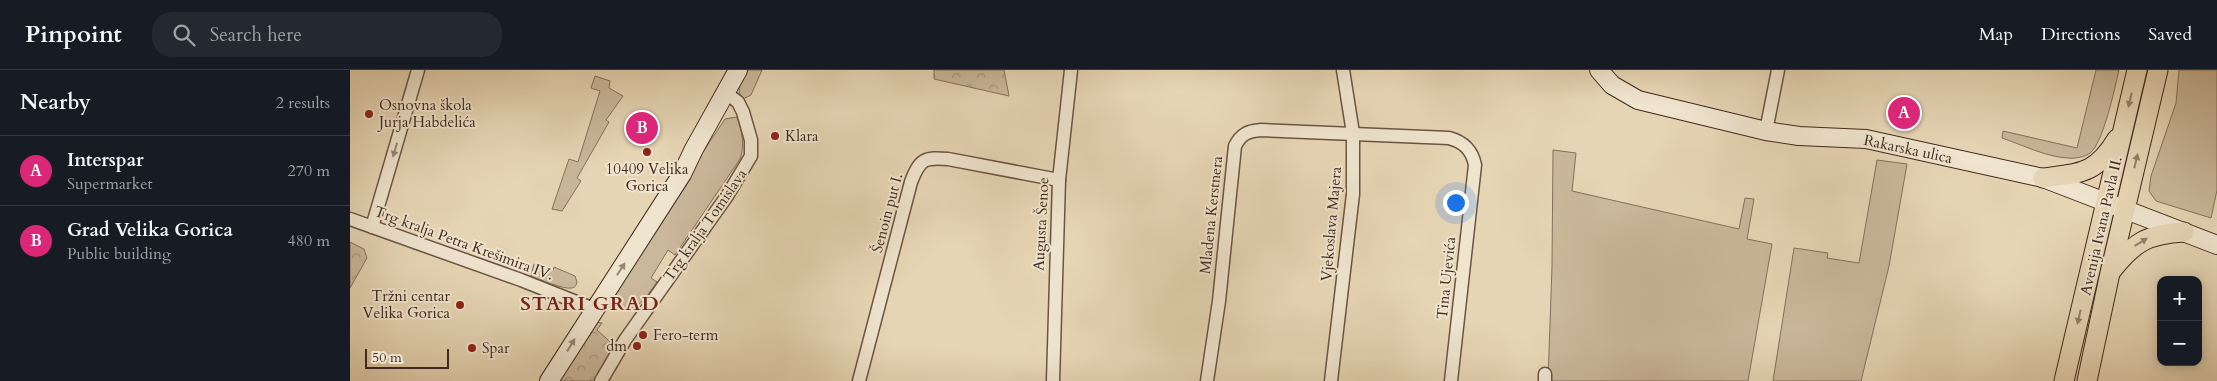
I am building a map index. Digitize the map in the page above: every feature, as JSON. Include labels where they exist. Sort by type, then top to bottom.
[{"type":"main road","points":[[549,381],[682,174],[738,70]]},
{"type":"main road","name":"Rakarska ulica","points":[[1599,70],[1612,85],[1638,100],[1766,130],[1799,136],[1866,139],[2043,178],[2107,201],[2217,245]]},
{"type":"main road","name":"Avenija Ivana Pavla II.","points":[[2064,381],[2137,70]]},
{"type":"main road","name":"Avenija Ivana Pavla II.","points":[[2087,381],[2110,273],[2158,70]]},
{"type":"main road","points":[[2043,178],[2084,172],[2092,168],[2106,155],[2123,130]]},
{"type":"main road","points":[[2110,273],[2139,242],[2158,234],[2184,232]]},
{"type":"street","points":[[372,227],[418,70]]},
{"type":"street","name":"Augusta Šenoe","points":[[1053,381],[1059,180],[1071,70]]},
{"type":"street","name":"Vjekoslava Majera","points":[[1331,381],[1353,194],[1353,133],[1343,70]]},
{"type":"street","points":[[1766,130],[1778,70]]},
{"type":"street","name":"Trg kralja Tomislava","points":[[600,381],[625,340],[747,165],[752,149],[743,112],[738,102],[726,93]]},
{"type":"street","name":"Mladena Kerstnera","points":[[1207,381],[1219,301],[1235,146],[1239,138],[1252,131],[1261,130],[1353,133]]},
{"type":"street","name":"Tina Ujevića","points":[[1353,133],[1449,138],[1463,144],[1473,155],[1475,165],[1451,381]]},
{"type":"street","name":"Šenoin put I.","points":[[859,381],[911,182],[922,162],[928,159],[948,159],[1059,180]]},
{"type":"street","name":"Trg kralja Petra Krešimira IV.","points":[[350,220],[521,280],[594,309]]},
{"type":"green space","points":[[748,70],[762,70],[751,95],[743,99],[740,96],[739,89]]},
{"type":"green space","points":[[934,70],[1004,70],[1009,96],[934,79]]},
{"type":"green space","points":[[2096,70],[2119,70],[2104,127],[2095,148],[2090,153],[2076,158],[2060,157],[2002,138],[2003,131],[2077,148]]},
{"type":"green space","points":[[2179,70],[2217,70],[2217,190],[2211,218],[2156,201],[2149,191],[2151,176],[2176,103]]},
{"type":"green space","points":[[595,76],[610,81],[609,88],[623,96],[606,120],[609,122],[577,178],[581,181],[562,211],[552,209],[569,159],[578,162],[600,91],[591,88]]},
{"type":"green space","points":[[737,117],[742,138],[740,159],[675,255],[668,250],[651,278],[657,282],[651,291],[635,307],[613,307],[602,303],[725,119]]},
{"type":"green space","points":[[1553,150],[1576,153],[1572,191],[1739,229],[1745,198],[1754,199],[1747,239],[1772,244],[1748,381],[1548,381],[1552,266]]},
{"type":"green space","points":[[1877,160],[1907,164],[1889,266],[1861,381],[1773,381],[1794,248],[1828,253],[1827,258],[1859,263]]},
{"type":"green space","points":[[350,242],[364,249],[367,258],[350,288]]},
{"type":"green space","points":[[534,264],[553,270],[554,267],[575,276],[576,285],[572,288],[563,287],[531,276]]},
{"type":"green space","points":[[596,322],[602,323],[597,330],[615,346],[594,381],[553,381]]},
{"type":"place","name":"Interspar","points":[[1904,113]]},
{"type":"place","name":"Osnovna škola Jurja Habdelića","points":[[369,114]]},
{"type":"place","name":"Grad Velika Gorica","points":[[642,128]]},
{"type":"place","name":"Klara","points":[[775,136]]},
{"type":"place","name":"10409 Velika Gorica","points":[[647,152]]},
{"type":"place","name":"Tržni centar Velika Gorica","points":[[460,305]]},
{"type":"place","name":"Fero-term","points":[[643,335]]},
{"type":"place","name":"dm","points":[[637,346]]},
{"type":"place","name":"Spar","points":[[472,348]]},
{"type":"district","name":"STARI GRAD","points":[[590,303]]}]
